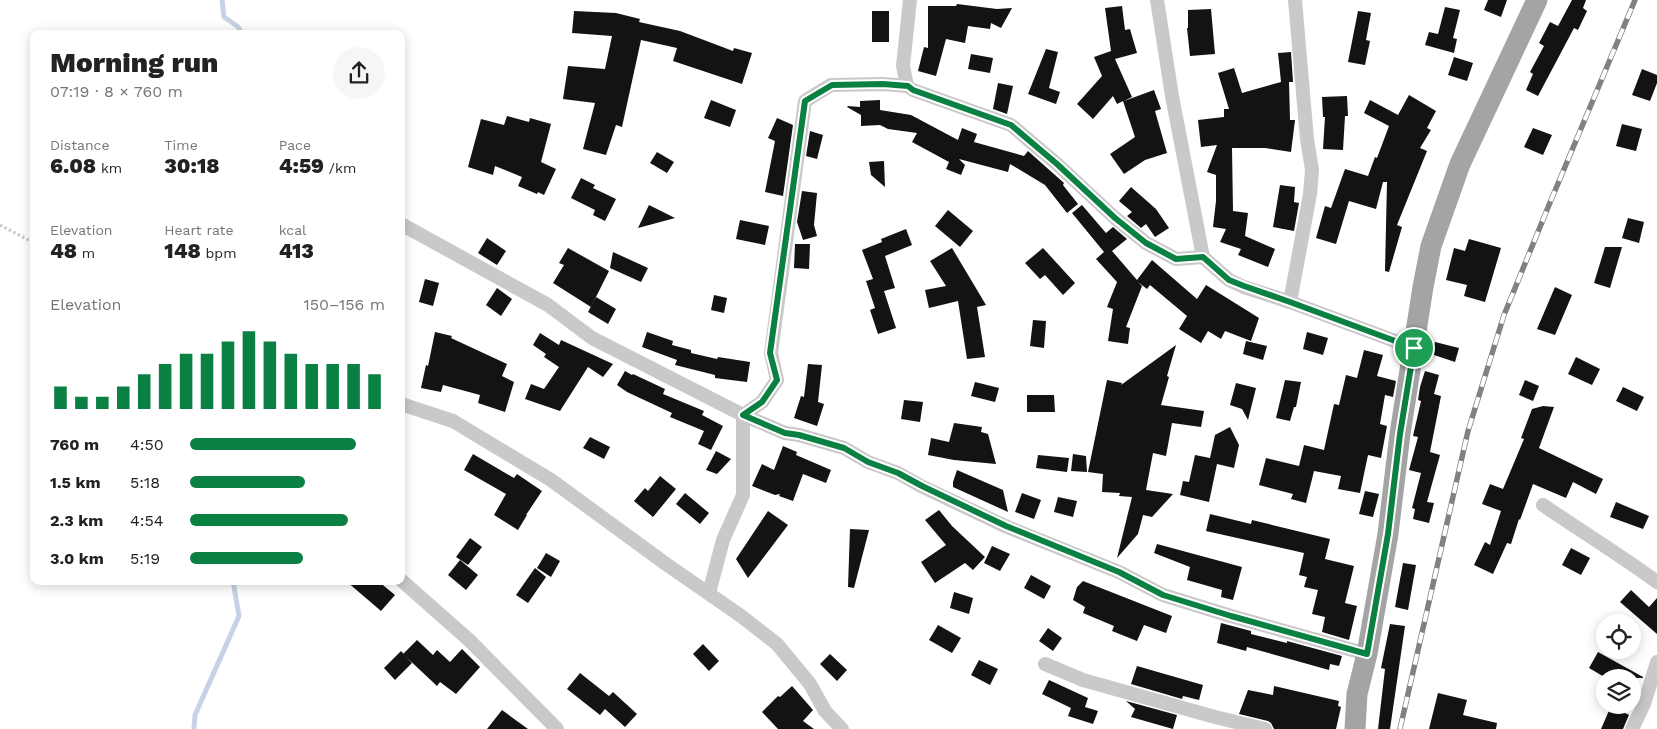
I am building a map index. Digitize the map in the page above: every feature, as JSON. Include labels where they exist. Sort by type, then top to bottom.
[{"type":"main road","points":[[1356,729],[1357,694],[1367,654],[1388,534],[1400,434],[1432,246],[1460,164],[1537,0]]},
{"type":"street","points":[[908,86],[903,66],[910,0]]},
{"type":"street","points":[[1157,0],[1172,96],[1203,257],[1229,280],[1414,348]]},
{"type":"street","points":[[1290,302],[1310,194],[1312,170],[1307,140],[1295,0]]},
{"type":"street","points":[[743,415],[762,402],[777,380],[770,353],[805,101],[832,85],[883,84],[908,86],[913,90],[1011,125],[1057,164],[1115,218],[1146,243],[1176,259],[1203,257]]},
{"type":"street","points":[[405,226],[548,305],[592,338],[743,415],[785,433],[799,435],[844,448],[868,462],[898,473],[1006,526],[1119,572],[1163,595],[1367,654]]},
{"type":"street","points":[[405,405],[453,421],[496,445],[551,480],[709,593],[777,644],[810,684],[825,711],[842,729]]},
{"type":"street","points":[[709,593],[723,540],[743,495],[743,415]]},
{"type":"street","points":[[1543,505],[1657,582]]},
{"type":"street","points":[[405,584],[469,640],[557,729]]},
{"type":"street","points":[[1632,729],[1644,704],[1657,662]]},
{"type":"street","points":[[1046,664],[1082,680],[1265,729]]},
{"type":"path","points":[[0,225],[30,241]]},
{"type":"building","points":[[1488,0],[1507,0],[1501,17],[1484,10]]},
{"type":"building","points":[[1572,0],[1586,0],[1583,8],[1587,11],[1578,30],[1574,28],[1538,96],[1526,90],[1533,74],[1530,72],[1544,46],[1539,43],[1550,22],[1558,26]]},
{"type":"building","points":[[957,4],[997,9],[1012,8],[1001,28],[991,23],[990,29],[968,26],[965,43],[946,39],[936,76],[918,71],[924,47],[928,48],[928,6],[956,6]]},
{"type":"building","points":[[1122,6],[1125,30],[1130,29],[1137,53],[1115,59],[1132,97],[1124,101],[1154,90],[1161,109],[1155,111],[1167,153],[1145,160],[1124,174],[1110,154],[1135,137],[1123,101],[1117,104],[1113,96],[1093,119],[1077,104],[1102,76],[1094,57],[1111,51],[1105,8]]},
{"type":"building","points":[[1445,7],[1460,10],[1453,38],[1457,39],[1454,53],[1425,45],[1429,32],[1438,34]]},
{"type":"building","points":[[1211,9],[1215,54],[1190,56],[1187,28],[1188,10]]},
{"type":"building","points":[[574,11],[616,13],[640,19],[639,22],[680,31],[733,51],[734,48],[752,53],[742,84],[673,61],[677,48],[641,40],[622,127],[616,125],[606,155],[583,149],[595,103],[563,99],[568,66],[605,69],[612,36],[572,33]]},
{"type":"building","points":[[872,11],[889,11],[889,42],[872,42]]},
{"type":"building","points":[[1358,11],[1371,13],[1366,40],[1370,41],[1365,65],[1348,62]]},
{"type":"building","points":[[1046,49],[1058,52],[1049,88],[1060,92],[1056,104],[1028,94]]},
{"type":"building","points":[[1291,52],[1293,82],[1289,82],[1290,120],[1295,120],[1291,152],[1265,148],[1232,148],[1233,211],[1248,213],[1245,236],[1275,249],[1268,267],[1238,255],[1241,249],[1220,242],[1226,229],[1213,227],[1216,175],[1207,172],[1217,145],[1201,147],[1198,120],[1224,117],[1224,109],[1229,109],[1218,73],[1234,68],[1242,93],[1281,82],[1278,53]]},
{"type":"building","points":[[971,54],[993,58],[990,73],[968,69]]},
{"type":"building","points":[[1454,57],[1473,63],[1467,81],[1448,75]]},
{"type":"building","points":[[1642,69],[1657,75],[1657,83],[1650,101],[1632,95]]},
{"type":"building","points":[[998,83],[1013,86],[1007,114],[993,109]]},
{"type":"building","points":[[1409,95],[1436,111],[1427,128],[1431,130],[1420,148],[1427,151],[1397,225],[1402,227],[1389,272],[1385,271],[1387,182],[1383,182],[1376,209],[1349,201],[1336,244],[1316,238],[1325,206],[1331,208],[1345,169],[1368,176],[1375,157],[1377,158],[1389,126],[1364,113],[1370,100],[1398,115]]},
{"type":"building","points":[[1347,96],[1348,116],[1345,116],[1343,150],[1323,149],[1325,117],[1323,117],[1322,97]]},
{"type":"building","points":[[711,100],[736,110],[730,127],[704,118]]},
{"type":"building","points":[[880,100],[880,110],[911,115],[958,140],[962,128],[977,134],[974,142],[1024,156],[1028,151],[1064,183],[1063,185],[1078,204],[1067,213],[1045,185],[1010,164],[1008,172],[959,159],[965,165],[961,175],[946,169],[949,162],[912,142],[917,133],[888,129],[880,125],[861,126],[861,115],[847,107],[860,107],[860,101]]},
{"type":"building","points":[[507,116],[529,122],[530,118],[551,124],[541,162],[556,169],[544,195],[518,186],[522,177],[495,166],[493,175],[468,167],[481,119],[504,125]]},
{"type":"building","points":[[777,118],[793,125],[783,196],[765,192],[775,141],[768,138]]},
{"type":"building","points":[[1622,124],[1642,129],[1636,151],[1616,146]]},
{"type":"building","points":[[1533,128],[1552,135],[1543,155],[1524,147]]},
{"type":"building","points":[[810,131],[823,135],[817,159],[806,156]]},
{"type":"building","points":[[657,152],[674,162],[667,173],[650,163]]},
{"type":"building","points":[[884,161],[885,187],[871,175],[869,162]]},
{"type":"building","points":[[581,178],[595,185],[593,188],[616,199],[605,221],[593,215],[595,210],[571,198]]},
{"type":"building","points":[[1280,185],[1295,187],[1294,202],[1299,203],[1294,231],[1273,227]]},
{"type":"building","points":[[1131,187],[1156,209],[1169,228],[1155,237],[1146,224],[1141,228],[1127,216],[1132,212],[1119,201]]},
{"type":"building","points":[[802,191],[817,193],[814,225],[817,236],[803,240],[797,222]]},
{"type":"building","points":[[649,205],[675,218],[638,228]]},
{"type":"building","points":[[1082,205],[1106,233],[1113,227],[1127,239],[1112,251],[1137,280],[1152,260],[1197,299],[1206,285],[1259,318],[1251,341],[1225,331],[1221,339],[1208,331],[1201,343],[1179,329],[1187,316],[1150,285],[1147,289],[1138,282],[1142,286],[1126,327],[1130,328],[1128,344],[1108,341],[1113,309],[1107,307],[1117,282],[1096,259],[1104,252],[1072,213]]},
{"type":"building","points":[[948,210],[973,231],[960,247],[935,226]]},
{"type":"building","points":[[1628,218],[1644,222],[1639,243],[1622,238]]},
{"type":"building","points":[[740,220],[769,226],[765,245],[736,239]]},
{"type":"building","points":[[906,229],[912,245],[885,256],[895,288],[884,291],[896,328],[878,334],[870,310],[875,308],[866,281],[873,279],[862,250],[882,242],[881,239]]},
{"type":"building","points":[[487,238],[506,251],[497,265],[478,253]]},
{"type":"building","points":[[1469,239],[1501,248],[1485,302],[1464,296],[1467,285],[1446,280],[1454,248],[1465,251]]},
{"type":"building","points":[[795,244],[810,244],[809,269],[794,268]]},
{"type":"building","points":[[1605,247],[1622,247],[1610,288],[1594,283]]},
{"type":"building","points":[[568,248],[609,271],[591,307],[553,283],[564,265],[559,263]]},
{"type":"building","points":[[952,248],[986,305],[977,307],[985,357],[967,359],[958,301],[929,308],[925,290],[946,286],[930,261]]},
{"type":"building","points":[[1043,248],[1075,283],[1063,295],[1045,275],[1040,279],[1025,263]]},
{"type":"building","points":[[613,252],[648,268],[641,282],[610,268]]},
{"type":"building","points":[[425,279],[439,283],[433,306],[419,302]]},
{"type":"building","points":[[1555,287],[1572,295],[1555,335],[1537,329]]},
{"type":"building","points":[[497,288],[512,299],[501,316],[486,305]]},
{"type":"building","points":[[714,295],[727,298],[724,313],[711,310]]},
{"type":"building","points":[[596,297],[616,309],[608,324],[588,312]]},
{"type":"building","points":[[1033,320],[1046,321],[1044,348],[1030,346]]},
{"type":"building","points":[[435,332],[452,336],[451,338],[507,364],[502,376],[514,382],[505,412],[478,403],[480,395],[443,385],[441,392],[421,388]]},
{"type":"building","points":[[647,332],[673,341],[672,345],[691,350],[691,353],[717,359],[718,357],[750,362],[747,382],[715,378],[715,375],[675,365],[677,360],[642,347]]},
{"type":"building","points":[[1307,332],[1328,338],[1323,355],[1303,349]]},
{"type":"building","points":[[540,333],[559,345],[561,340],[613,364],[603,377],[588,367],[560,411],[525,399],[531,384],[544,389],[559,367],[544,357],[546,354],[533,345]]},
{"type":"building","points":[[1246,341],[1267,346],[1263,360],[1243,354]]},
{"type":"building","points":[[1435,342],[1459,348],[1455,362],[1431,354]]},
{"type":"building","points":[[1176,345],[1161,405],[1204,411],[1201,427],[1172,423],[1166,456],[1153,453],[1146,490],[1173,494],[1152,517],[1143,515],[1138,534],[1117,558],[1132,497],[1119,496],[1120,493],[1102,492],[1103,474],[1088,472],[1107,380],[1122,383],[1121,385]]},
{"type":"building","points":[[1364,350],[1383,355],[1377,376],[1396,381],[1393,397],[1385,395],[1380,424],[1387,426],[1381,458],[1368,455],[1360,493],[1338,489],[1341,476],[1314,471],[1306,503],[1291,499],[1293,494],[1259,485],[1266,458],[1299,466],[1304,445],[1324,450],[1334,404],[1339,405],[1346,375],[1357,378]]},
{"type":"building","points":[[1576,357],[1600,369],[1592,385],[1568,374]]},
{"type":"building","points":[[808,364],[822,365],[818,402],[824,404],[817,426],[794,418],[801,396],[804,397]]},
{"type":"building","points":[[625,371],[665,389],[663,394],[704,411],[702,415],[723,426],[711,450],[698,444],[704,431],[670,417],[672,413],[627,392],[617,385]]},
{"type":"building","points":[[1425,371],[1439,375],[1434,394],[1441,396],[1430,452],[1440,455],[1427,502],[1434,503],[1429,523],[1413,519],[1415,509],[1412,508],[1421,473],[1409,470],[1418,437],[1413,436],[1421,401],[1418,400],[1420,387]]},
{"type":"building","points":[[1285,380],[1301,382],[1296,407],[1294,407],[1290,421],[1276,418]]},
{"type":"building","points":[[1525,380],[1539,386],[1533,401],[1519,395]]},
{"type":"building","points":[[975,382],[999,388],[995,402],[971,396]]},
{"type":"building","points":[[1236,383],[1256,388],[1248,420],[1242,409],[1230,405]]},
{"type":"building","points":[[1623,387],[1644,397],[1637,411],[1616,401]]},
{"type":"building","points":[[1027,395],[1054,395],[1055,412],[1027,412]]},
{"type":"building","points":[[904,400],[923,402],[920,422],[901,419]]},
{"type":"building","points":[[1543,406],[1554,407],[1539,448],[1603,479],[1596,494],[1573,482],[1566,498],[1533,484],[1511,544],[1507,543],[1493,574],[1474,565],[1485,542],[1490,545],[1501,511],[1482,504],[1490,484],[1503,489],[1524,439],[1521,438],[1532,409]]},
{"type":"building","points":[[954,423],[982,427],[981,432],[988,434],[996,464],[954,460],[928,455],[931,438],[949,442]]},
{"type":"building","points":[[1230,427],[1239,445],[1234,468],[1217,464],[1209,502],[1180,495],[1183,481],[1189,482],[1195,455],[1210,458],[1215,435]]},
{"type":"building","points":[[590,437],[610,447],[604,459],[583,448]]},
{"type":"building","points":[[783,446],[797,452],[796,455],[831,470],[826,483],[803,474],[793,501],[779,496],[780,494],[775,495],[752,486],[762,464],[774,470]]},
{"type":"building","points":[[716,451],[731,459],[717,474],[706,470]]},
{"type":"building","points":[[473,454],[514,478],[517,474],[542,491],[518,530],[494,515],[506,494],[464,470]]},
{"type":"building","points":[[1073,454],[1086,456],[1087,472],[1071,471]]},
{"type":"building","points":[[1038,455],[1069,458],[1067,472],[1036,468]]},
{"type":"building","points":[[957,470],[1003,490],[1008,512],[953,487]]},
{"type":"building","points":[[660,476],[676,489],[653,517],[634,501],[645,488],[648,491]]},
{"type":"building","points":[[1365,491],[1379,494],[1373,517],[1359,514]]},
{"type":"building","points":[[685,493],[709,513],[700,524],[676,504]]},
{"type":"building","points":[[1022,493],[1041,500],[1034,519],[1015,512]]},
{"type":"building","points":[[1058,497],[1077,501],[1073,517],[1054,512]]},
{"type":"building","points":[[1616,502],[1649,516],[1643,529],[1610,517]]},
{"type":"building","points":[[939,510],[952,526],[985,557],[973,570],[965,563],[935,583],[921,562],[946,545],[925,520]]},
{"type":"building","points":[[768,511],[788,525],[748,578],[736,559]]},
{"type":"building","points":[[1210,514],[1251,524],[1252,520],[1330,539],[1325,559],[1354,566],[1345,603],[1357,606],[1349,640],[1322,632],[1325,617],[1312,614],[1318,590],[1304,587],[1307,577],[1299,575],[1304,553],[1206,531]]},
{"type":"building","points":[[850,529],[869,530],[854,588],[848,587]]},
{"type":"building","points":[[470,538],[482,547],[468,565],[456,557]]},
{"type":"building","points":[[1157,544],[1242,567],[1233,600],[1221,597],[1222,590],[1187,580],[1190,567],[1154,553]]},
{"type":"building","points":[[992,546],[1010,554],[1000,571],[984,563]]},
{"type":"building","points":[[1571,548],[1590,558],[1581,575],[1562,565]]},
{"type":"building","points":[[546,553],[560,561],[551,577],[537,568]]},
{"type":"building","points":[[460,560],[478,575],[466,590],[448,575]]},
{"type":"building","points":[[1403,563],[1416,565],[1408,610],[1395,607]]},
{"type":"building","points":[[535,568],[546,577],[528,603],[516,595]]},
{"type":"building","points":[[1031,575],[1051,586],[1044,599],[1024,588]]},
{"type":"building","points":[[1083,581],[1172,616],[1166,633],[1144,625],[1137,641],[1112,631],[1114,626],[1083,613],[1085,607],[1073,600],[1077,587]]},
{"type":"building","points":[[351,585],[383,585],[395,595],[381,611]]},
{"type":"building","points":[[1631,590],[1649,607],[1657,598],[1657,634],[1641,620],[1641,614],[1634,614],[1620,602]]},
{"type":"building","points":[[954,592],[973,598],[969,614],[950,608]]},
{"type":"building","points":[[1221,623],[1251,631],[1251,634],[1287,643],[1287,641],[1342,656],[1339,666],[1330,664],[1329,670],[1247,647],[1246,651],[1217,643]]},
{"type":"building","points":[[1390,624],[1405,626],[1390,729],[1378,729],[1385,669],[1381,668]]},
{"type":"building","points":[[938,625],[961,638],[952,653],[929,640]]},
{"type":"building","points":[[1048,628],[1062,638],[1053,651],[1039,641]]},
{"type":"building","points":[[417,640],[433,655],[437,650],[450,662],[462,649],[480,667],[456,694],[440,682],[437,686],[403,654]]},
{"type":"building","points":[[703,644],[719,661],[709,671],[693,654]]},
{"type":"building","points":[[401,651],[412,663],[395,680],[384,668]]},
{"type":"building","points":[[830,654],[847,670],[837,681],[820,664]]},
{"type":"building","points":[[1596,656],[1596,659],[1611,659],[1629,669],[1596,669],[1596,672],[1589,668]]},
{"type":"building","points":[[979,660],[998,669],[990,685],[971,675]]},
{"type":"building","points":[[1137,666],[1203,685],[1199,700],[1183,696],[1182,699],[1131,684]]},
{"type":"building","points":[[580,673],[609,696],[613,692],[637,714],[625,727],[605,709],[600,715],[567,689]]},
{"type":"building","points":[[1049,680],[1088,698],[1085,707],[1098,711],[1093,724],[1068,716],[1071,708],[1042,694]]},
{"type":"building","points":[[792,686],[813,710],[803,721],[814,729],[778,729],[762,712],[778,696],[780,697]]},
{"type":"building","points":[[1274,686],[1339,701],[1338,706],[1341,707],[1336,729],[1274,729],[1268,721],[1239,714],[1248,690],[1273,695]]},
{"type":"building","points":[[1438,693],[1467,700],[1463,715],[1497,723],[1496,729],[1429,729]]},
{"type":"building","points":[[1126,701],[1177,715],[1173,729],[1131,717],[1135,709]]},
{"type":"building","points":[[502,710],[528,729],[487,729]]},
{"type":"building","points":[[1608,714],[1629,715],[1623,729],[1601,729]]},
{"type":"waterway","points":[[222,0],[224,17],[240,30]]},
{"type":"waterway","points":[[194,729],[195,715],[239,616],[234,585]]},
{"type":"railway","points":[[1400,729],[1468,431],[1504,315],[1635,0]]},
{"type":"route","points":[[883,84],[908,86],[913,90],[1011,125],[1057,164],[1115,218],[1146,243],[1176,259],[1203,257],[1229,280],[1414,348],[1400,434],[1388,534],[1367,654],[1163,595],[1119,572],[1006,526],[898,473],[868,462],[844,448],[799,435],[785,433],[743,415],[762,402],[777,380],[770,353],[805,101],[832,85],[883,84]]}]
